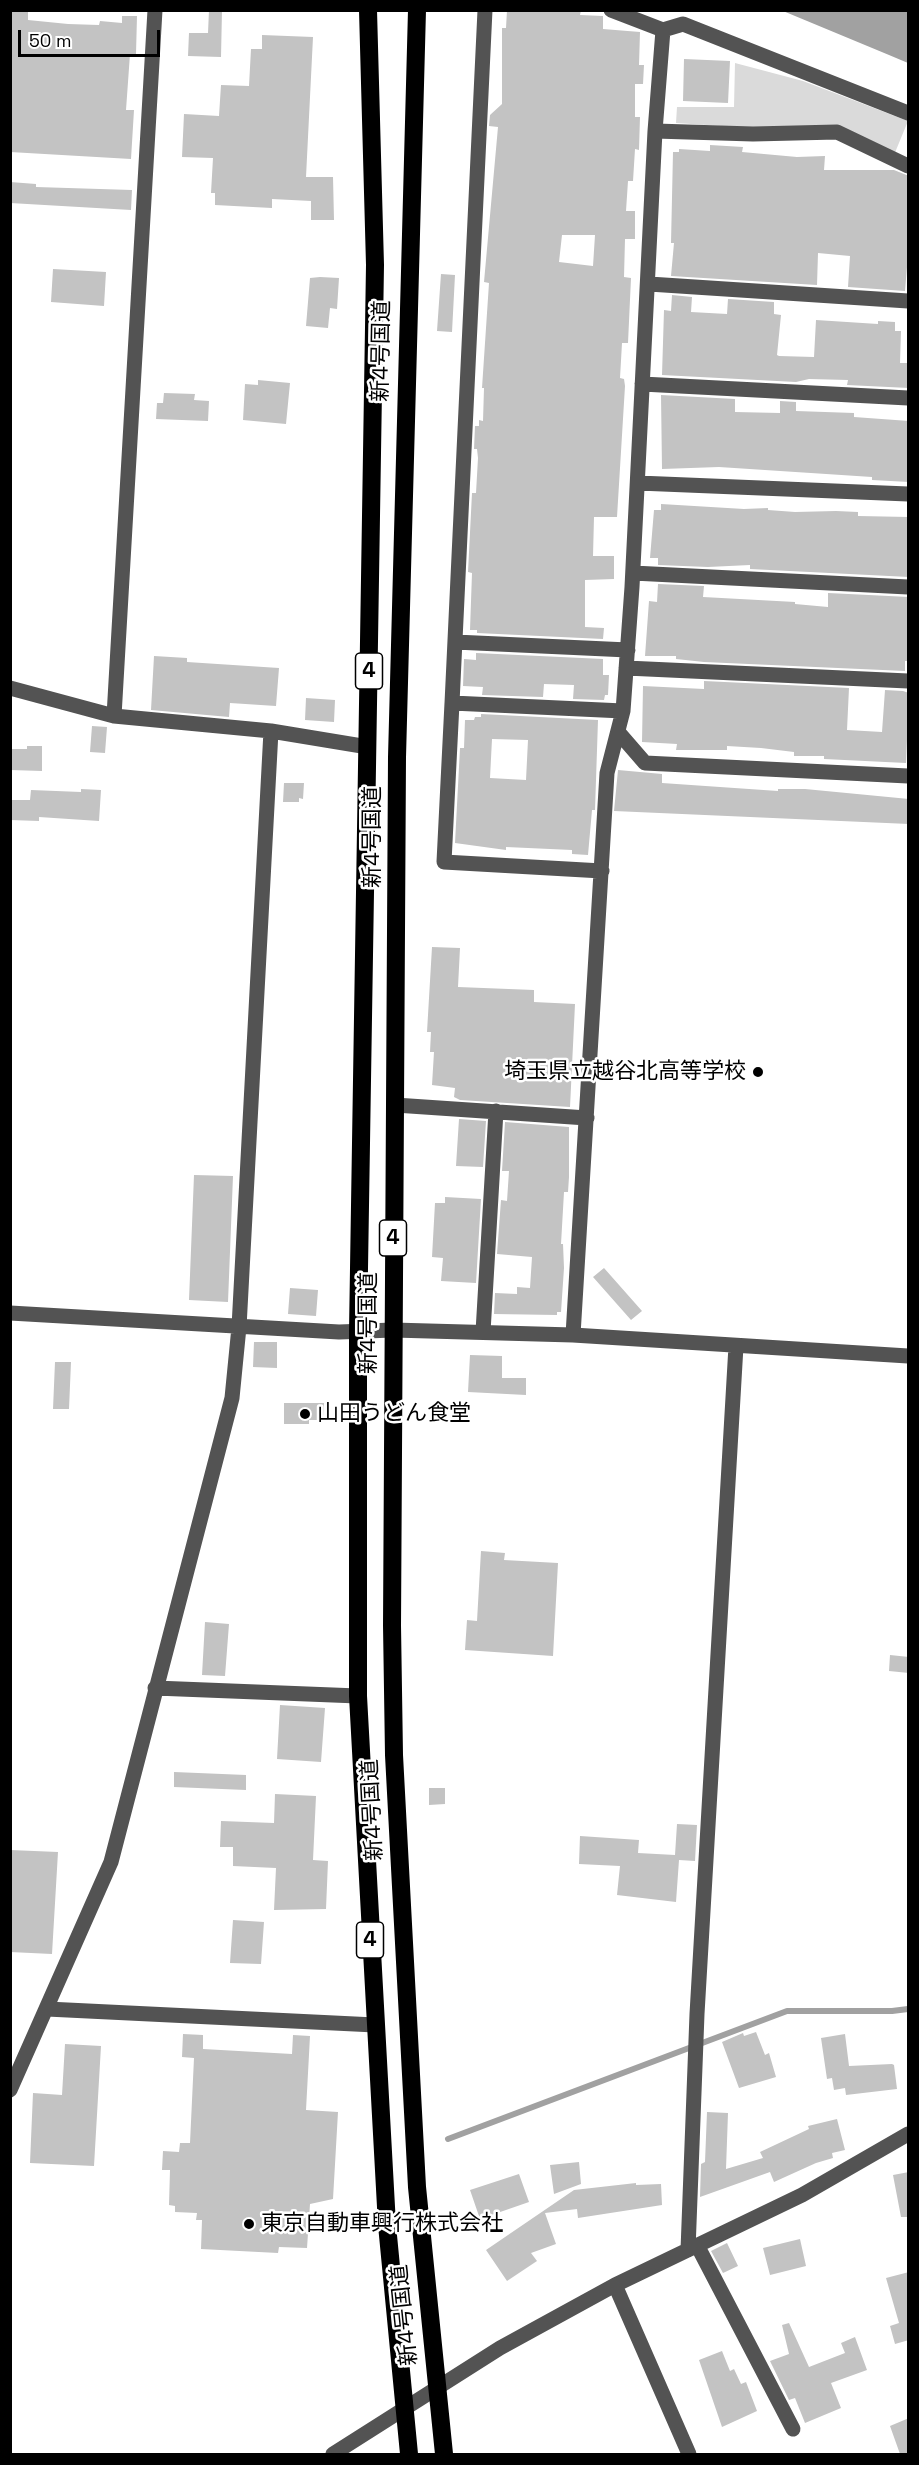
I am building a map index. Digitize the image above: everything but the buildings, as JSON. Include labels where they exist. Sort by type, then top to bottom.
[{"type":"highway","name":"新4号国道","points":[[368,10],[375,265],[358,1331],[358,1696],[391,2280],[409,2454]]},
{"type":"highway","name":"新4号国道","points":[[417,10],[397,757],[393,1330],[394,1755],[417,2187],[444,2454]]},
{"type":"street","points":[[114,716],[155,10]]},
{"type":"street","points":[[485,10],[444,862],[602,871]]},
{"type":"street","points":[[611,10],[663,30],[683,24],[909,112]]},
{"type":"street","points":[[573,1335],[607,773],[619,734],[623,711],[628,650],[649,284],[655,131],[663,30]]},
{"type":"street","points":[[655,131],[753,134],[837,132],[909,166]]},
{"type":"street","points":[[649,284],[909,301]]},
{"type":"street","points":[[642,384],[909,398]]},
{"type":"street","points":[[638,483],[909,494]]},
{"type":"street","points":[[633,573],[909,587]]},
{"type":"street","points":[[455,642],[628,650]]},
{"type":"street","points":[[626,668],[909,681]]},
{"type":"street","points":[[10,688],[114,716],[271,731],[368,747]]},
{"type":"street","points":[[452,703],[623,711]]},
{"type":"street","points":[[10,2090],[111,1862],[232,1398],[239,1327],[271,731]]},
{"type":"street","points":[[619,734],[645,763],[909,776]]},
{"type":"street","points":[[394,1106],[587,1118]]},
{"type":"street","points":[[483,1332],[496,1111]]},
{"type":"street","points":[[10,1313],[239,1327],[573,1335],[909,1356]]},
{"type":"street","points":[[736,1346],[696,2047],[692,2247],[793,2429]]},
{"type":"street","points":[[155,1688],[358,1696]]},
{"type":"street","points":[[46,2009],[375,2025]]},
{"type":"street","points":[[333,2454],[500,2348],[615,2285],[802,2195],[909,2134]]},
{"type":"street","points":[[615,2285],[689,2454]]},
{"type":"shaded area","points":[[783,11],[908,11],[908,63],[889,55]]},
{"type":"shaded area","points":[[735,63],[803,81],[908,121],[894,155],[837,129],[753,128],[676,123],[677,107],[734,107]]},
{"type":"waterway","points":[[448,2139],[787,2011],[908,2009]]},
{"type":"place","name":"埼玉県立越谷北高等学校","points":[[758,1072]]},
{"type":"place","name":"山田うどん食堂","points":[[305,1414]]},
{"type":"place","name":"東京自動車興行株式会社","points":[[249,2224]]}]
